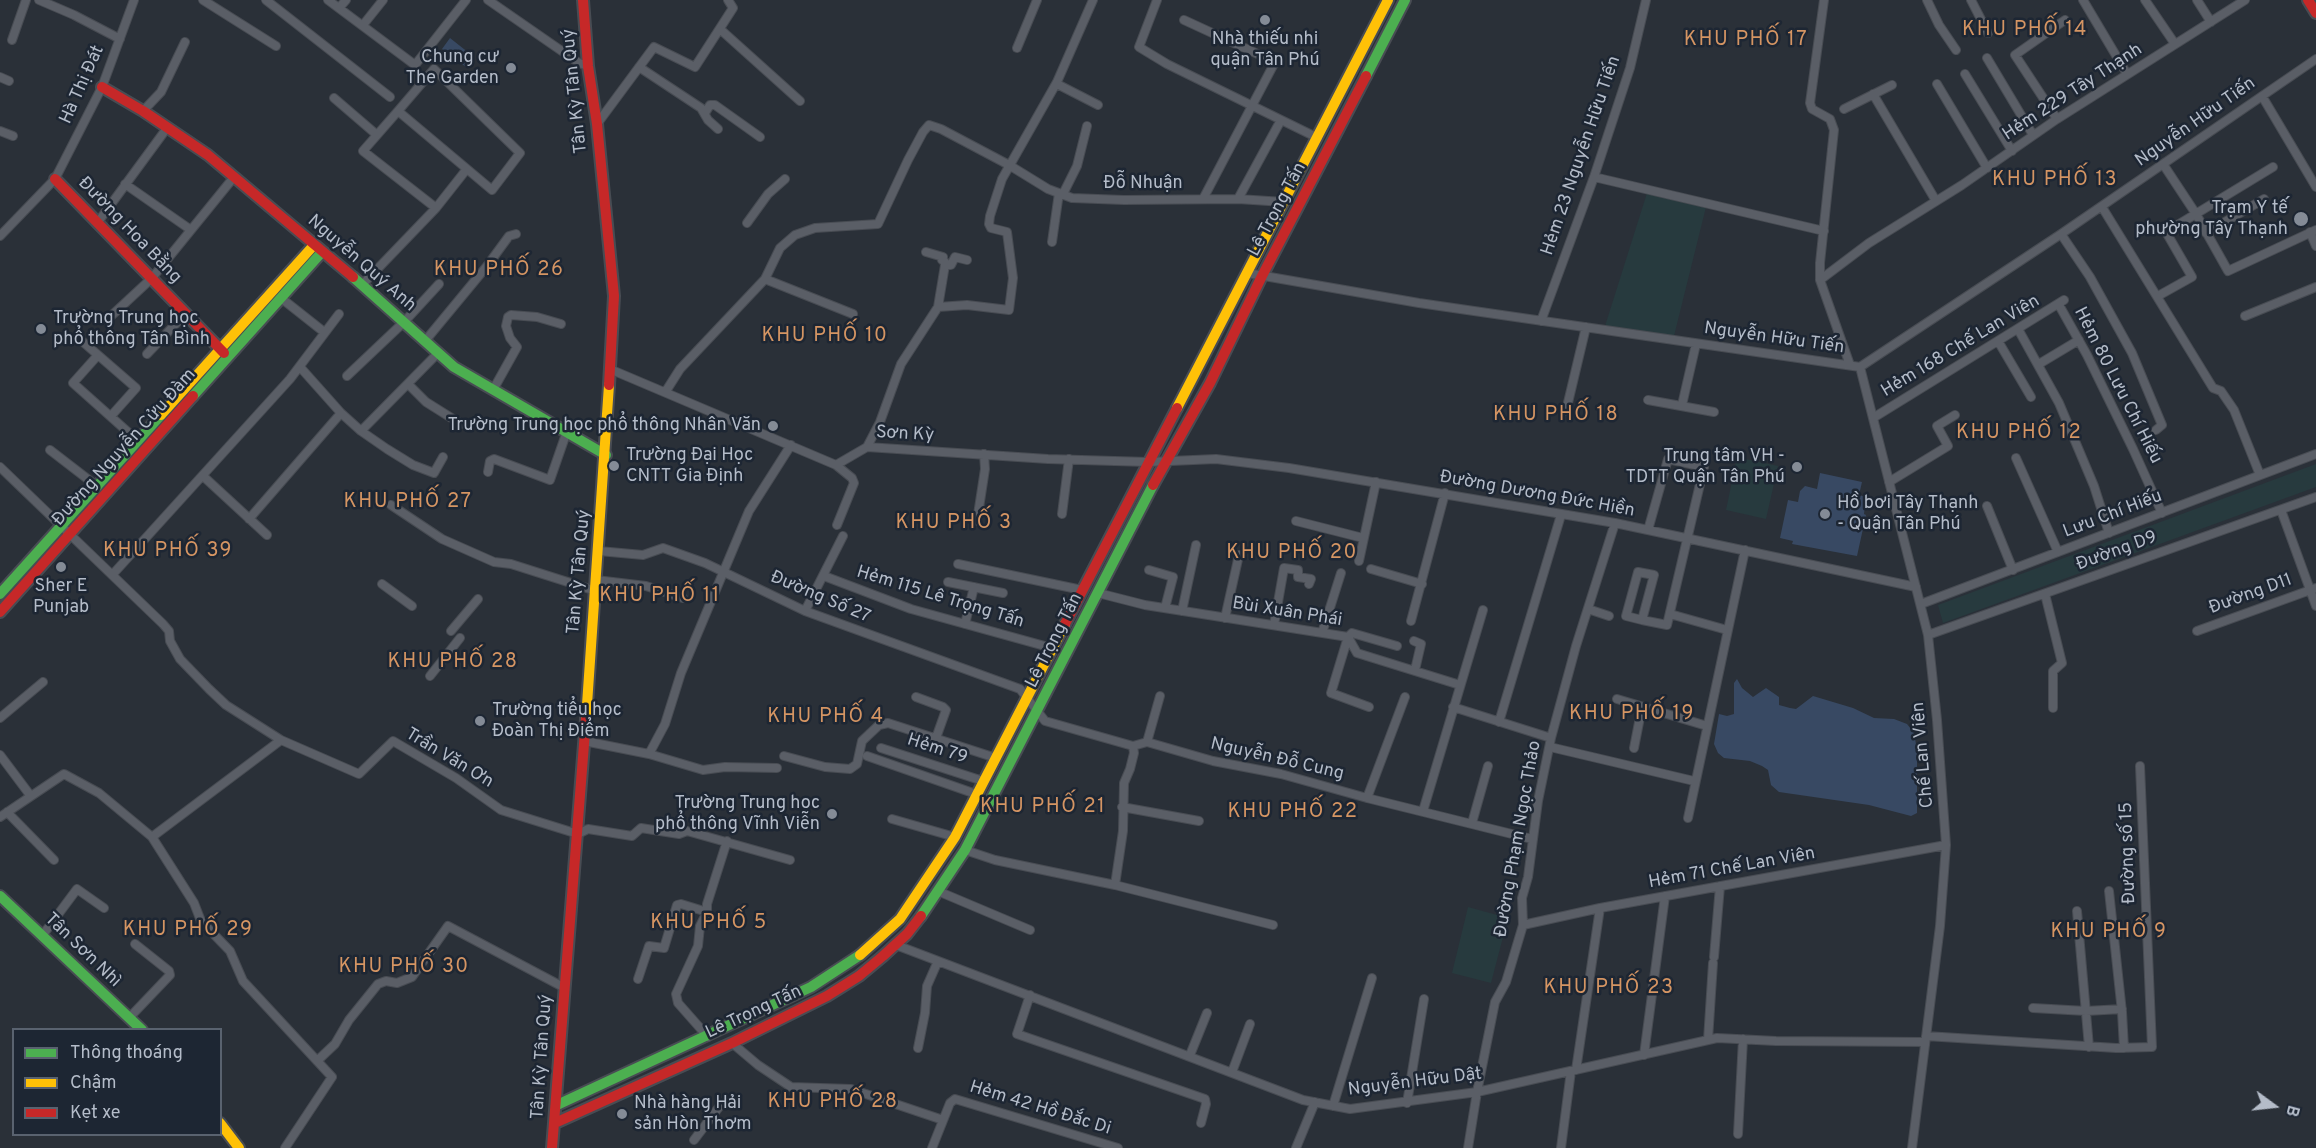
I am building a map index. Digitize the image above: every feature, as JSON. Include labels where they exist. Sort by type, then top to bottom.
[{"type":"main road","name":"Tân Kỳ Tân Quý","points":[[552,1148],[606,455],[614,296],[597,124],[588,66],[583,0]]},
{"type":"main road","name":"Lê Trọng Tấn","points":[[557,1105],[708,1037],[811,987],[866,951],[900,919],[914,902],[955,837],[1388,0]]},
{"type":"main road","name":"Lê Trọng Tấn","points":[[555,1123],[732,1043],[827,996],[859,976],[896,945],[940,892],[965,850],[1166,461],[1210,382],[1262,276],[1405,0]]},
{"type":"main road","points":[[2308,0],[2316,13]]},
{"type":"main road","name":"Nguyễn Quý Anh","points":[[102,87],[143,111],[208,155],[362,285],[454,367],[566,434],[606,455]]},
{"type":"main road","name":"Đường Hoa Bằng","points":[[55,179],[224,354]]},
{"type":"main road","name":"Đường Nguyễn Cửu Đàm","points":[[0,594],[67,530],[98,487],[138,441],[281,298],[318,248]]},
{"type":"main road","name":"Đường Nguyễn Cửu Đàm","points":[[0,612],[67,530],[318,248]]},
{"type":"main road","name":"Tân Sơn Nhì","points":[[0,896],[140,1028]]},
{"type":"main road","points":[[222,1126],[239,1148]]},
{"type":"street","points":[[12,39],[26,0]]},
{"type":"street","points":[[39,0],[120,39]]},
{"type":"street","name":"Hà Thị Đát","points":[[0,236],[55,179],[102,87],[134,0]]},
{"type":"street","points":[[203,0],[276,46]]},
{"type":"street","points":[[266,0],[390,98]]},
{"type":"street","points":[[328,0],[415,65],[466,0]]},
{"type":"street","points":[[339,8],[346,0]]},
{"type":"street","points":[[363,25],[383,0]]},
{"type":"street","points":[[597,124],[654,47],[695,67],[721,30],[733,8],[728,0]]},
{"type":"street","points":[[1017,48],[1037,0]]},
{"type":"street","points":[[938,307],[967,305],[1009,310],[1013,278],[1007,232],[991,228],[989,224],[1002,179],[1057,84],[1093,0]]},
{"type":"street","points":[[1157,0],[1139,47],[1167,64],[1318,138]]},
{"type":"street","name":"Hẻm 23 Nguyễn Hữu Tiến","points":[[1541,321],[1594,177],[1630,68],[1646,0]]},
{"type":"street","points":[[1824,0],[1810,105],[1814,110],[1829,118],[1834,127],[1820,280],[1850,365]]},
{"type":"street","points":[[1927,0],[1939,25],[1956,50]]},
{"type":"street","points":[[1971,0],[1988,33]]},
{"type":"street","points":[[2083,0],[2127,74]]},
{"type":"street","points":[[2145,0],[2175,44]]},
{"type":"street","points":[[2197,0],[2211,22]]},
{"type":"street","name":"Hẻm 229 Tây Thạnh","points":[[1820,280],[1869,243],[1987,168],[2057,119],[2245,0]]},
{"type":"street","points":[[490,1],[579,63],[588,66]]},
{"type":"street","points":[[2057,119],[2015,55],[2065,20]]},
{"type":"street","points":[[1184,21],[1275,62],[1203,199]]},
{"type":"street","points":[[721,30],[800,101]]},
{"type":"street","points":[[143,111],[161,92],[185,42]]},
{"type":"street","points":[[1987,58],[2034,135]]},
{"type":"street","name":"Nguyễn Hữu Tiến","points":[[1247,273],[1541,321],[1860,366],[2102,207],[2316,58]]},
{"type":"street","points":[[639,67],[687,96],[718,129]]},
{"type":"street","points":[[398,111],[466,171],[492,190],[520,153],[434,69],[377,135],[363,152],[436,208]]},
{"type":"street","points":[[1965,74],[2012,150]]},
{"type":"street","points":[[0,77],[9,81]]},
{"type":"street","points":[[1057,84],[1098,105]]},
{"type":"street","points":[[1937,84],[1987,168]]},
{"type":"street","points":[[1844,109],[1892,85]]},
{"type":"street","points":[[1873,94],[1936,201]]},
{"type":"street","points":[[2262,96],[2316,187]]},
{"type":"street","points":[[334,98],[377,135]]},
{"type":"street","points":[[705,113],[710,105],[715,105],[760,138]]},
{"type":"street","points":[[1238,199],[1281,120]]},
{"type":"street","name":"Đỗ Nhuận","points":[[765,279],[780,248],[795,235],[815,228],[878,224],[908,160],[929,125],[941,129],[1072,198],[1238,199],[1284,202]]},
{"type":"street","points":[[1052,242],[1061,194],[1077,166],[1087,126]]},
{"type":"street","points":[[98,222],[167,128]]},
{"type":"street","points":[[0,131],[13,136]]},
{"type":"street","points":[[2163,164],[2196,214],[2228,271],[2313,231],[2316,246]]},
{"type":"street","points":[[2158,296],[2192,277],[2166,232],[2272,167]]},
{"type":"street","points":[[362,285],[436,208],[466,171]]},
{"type":"street","points":[[110,317],[152,278],[234,177]]},
{"type":"street","points":[[1594,177],[1824,231]]},
{"type":"street","points":[[747,223],[768,194],[785,178]]},
{"type":"street","points":[[125,184],[191,230]]},
{"type":"street","points":[[2206,233],[2264,199]]},
{"type":"street","points":[[2102,207],[2213,388],[2221,391],[2234,410],[2260,475]]},
{"type":"street","points":[[425,341],[509,236],[516,234]]},
{"type":"street","points":[[2061,234],[2090,278],[2132,352],[2162,424],[2156,430]]},
{"type":"street","points":[[867,447],[880,422],[901,364],[938,307],[945,261],[942,260],[943,257],[926,252]]},
{"type":"street","points":[[945,265],[951,265],[954,258],[967,260]]},
{"type":"street","points":[[666,391],[680,369],[765,279],[853,314]]},
{"type":"street","points":[[347,376],[404,322],[439,284]]},
{"type":"street","points":[[2245,316],[2316,287]]},
{"type":"street","points":[[281,298],[324,332]]},
{"type":"street","name":"Hẻm 168 Chế Lan Viên","points":[[1873,418],[2062,302]]},
{"type":"street","name":"Hẻm 80 Lưu Chí Hiếu","points":[[2062,302],[2162,513]]},
{"type":"street","points":[[147,354],[186,313]]},
{"type":"street","points":[[113,574],[300,367],[339,314]]},
{"type":"street","points":[[493,390],[517,346],[510,338],[506,326],[508,317],[511,315],[537,317],[561,324]]},
{"type":"street","points":[[1566,411],[1586,327]]},
{"type":"street","points":[[2018,329],[2059,403],[2094,486],[2109,533]]},
{"type":"street","points":[[2039,364],[2079,340]]},
{"type":"street","points":[[1998,341],[2031,397]]},
{"type":"street","points":[[83,342],[136,388],[111,416]]},
{"type":"street","points":[[1682,405],[1696,344]]},
{"type":"street","points":[[361,431],[438,353]]},
{"type":"street","points":[[98,355],[73,383],[138,441]]},
{"type":"street","name":"Chế Lan Viên","points":[[1860,366],[1928,635],[1946,846],[1940,926],[1912,1148]]},
{"type":"street","points":[[300,367],[341,413],[361,431],[413,465],[434,473],[443,457]]},
{"type":"street","points":[[612,370],[836,465],[852,478],[854,483],[837,525]]},
{"type":"street","points":[[408,384],[426,402],[461,424]]},
{"type":"street","points":[[1648,400],[1714,412]]},
{"type":"street","points":[[249,519],[341,413]]},
{"type":"street","points":[[1889,482],[1948,446],[1937,426],[1955,415]]},
{"type":"street","points":[[488,472],[490,461],[494,459],[550,480],[566,434]]},
{"type":"street","points":[[649,754],[665,724],[681,673],[749,511],[791,445]]},
{"type":"street","name":"Sơn Kỳ","points":[[836,465],[867,447],[1148,462]]},
{"type":"street","points":[[50,450],[98,487]]},
{"type":"street","points":[[977,521],[985,469],[984,454]]},
{"type":"street","name":"Lưu Chí Hiếu","points":[[1921,604],[2316,454]]},
{"type":"street","points":[[2016,458],[2058,552]]},
{"type":"street","points":[[1062,514],[1070,459]]},
{"type":"street","name":"Đường Dương Đức Hiền","points":[[1148,462],[1215,459],[1445,493],[1508,507],[1615,523],[1916,586]]},
{"type":"street","points":[[1642,620],[1654,575],[1638,572],[1626,616],[1642,620],[1667,625],[1689,539],[1704,467],[1668,459],[1648,530]]},
{"type":"street","points":[[0,467],[163,624],[169,631],[170,641],[180,659],[209,689],[226,705],[281,740],[152,837]]},
{"type":"street","points":[[203,476],[267,535]]},
{"type":"street","points":[[1359,561],[1376,482]]},
{"type":"street","points":[[1412,621],[1445,493]]},
{"type":"street","name":"Đường D9","points":[[1928,635],[2316,497]]},
{"type":"street","points":[[391,505],[442,539],[494,562],[511,564],[596,586],[646,586],[683,598]]},
{"type":"street","points":[[1987,506],[2013,570]]},
{"type":"street","points":[[2282,510],[2313,589],[2316,606]]},
{"type":"street","points":[[1499,722],[1561,515]]},
{"type":"street","points":[[1296,521],[1364,538]]},
{"type":"street","name":"Đường Phạm Ngọc Thảo","points":[[1468,1148],[1495,1002],[1506,982],[1523,925],[1522,898],[1528,878],[1538,801],[1551,738],[1615,523]]},
{"type":"street","points":[[805,611],[843,536]]},
{"type":"street","points":[[1182,611],[1196,545]]},
{"type":"street","name":"Đường Số 27","points":[[598,551],[644,555],[663,548],[724,572],[805,611],[1020,689],[1027,698]]},
{"type":"street","points":[[1688,818],[1694,781],[1745,550]]},
{"type":"street","points":[[1225,618],[1239,555]]},
{"type":"street","points":[[958,564],[1082,590]]},
{"type":"street","points":[[1274,625],[1284,568],[1298,570],[1298,577],[1311,579],[1308,584]]},
{"type":"street","points":[[1371,569],[1422,585]]},
{"type":"street","points":[[1149,570],[1173,577],[1165,608]]},
{"type":"street","points":[[1322,633],[1341,573]]},
{"type":"street","name":"Hẻm 115 Lê Trọng Tấn","points":[[824,576],[911,609],[1052,648]]},
{"type":"street","points":[[948,582],[1003,592]]},
{"type":"street","points":[[382,584],[412,606]]},
{"type":"street","points":[[965,624],[974,587]]},
{"type":"street","name":"Đường D11","points":[[2197,631],[2313,589]]},
{"type":"street","name":"Bùi Xuân Phái","points":[[1098,593],[1182,611],[1348,637],[1357,653],[1460,685]]},
{"type":"street","points":[[2045,594],[2062,663],[2053,670],[2053,708]]},
{"type":"street","points":[[451,631],[478,599]]},
{"type":"street","points":[[1588,609],[1609,616]]},
{"type":"street","points":[[1423,811],[1483,610]]},
{"type":"street","points":[[1670,614],[1728,630]]},
{"type":"street","points":[[1369,707],[1330,693],[1348,637],[1352,633],[1397,646]]},
{"type":"street","points":[[430,676],[460,638]]},
{"type":"street","points":[[1414,641],[1421,644],[1415,670]]},
{"type":"street","points":[[0,718],[43,681]]},
{"type":"street","points":[[1027,698],[1045,721],[1133,746],[1147,741],[1160,696]]},
{"type":"street","points":[[916,697],[943,707],[945,710],[936,738]]},
{"type":"street","points":[[1367,798],[1405,697]]},
{"type":"street","points":[[1617,699],[1707,726]]},
{"type":"street","points":[[1453,707],[1551,738]]},
{"type":"street","points":[[1634,748],[1642,707]]},
{"type":"street","points":[[784,756],[825,767],[850,769],[857,764],[862,741],[879,725],[888,723],[996,758]]},
{"type":"street","name":"Trần Văn Ơn","points":[[281,740],[359,774],[393,741],[456,778],[501,810],[578,834]]},
{"type":"street","points":[[584,741],[649,754],[703,770],[725,767],[777,768]]},
{"type":"street","name":"Nguyễn Đỗ Cung","points":[[1147,741],[1213,761],[1281,774],[1532,839]]},
{"type":"street","points":[[1114,885],[1123,831],[1124,783],[1132,761],[1133,746]]},
{"type":"street","points":[[1550,747],[1694,781]]},
{"type":"street","name":"Hẻm 79","points":[[881,748],[983,781]]},
{"type":"street","points":[[0,755],[30,795]]},
{"type":"street","points":[[867,756],[976,794]]},
{"type":"street","points":[[1472,824],[1488,766]]},
{"type":"street","name":"Đường số 15","points":[[2120,1048],[2152,1047],[2153,1041],[2140,766]]},
{"type":"street","points":[[54,860],[3,814],[64,774],[99,793],[152,837],[194,903],[201,921],[230,951],[243,981],[332,1077],[285,1148]]},
{"type":"street","points":[[1122,807],[1199,820]]},
{"type":"street","points":[[892,819],[955,837]]},
{"type":"street","points":[[578,834],[588,829],[632,836],[640,828],[679,834],[687,831],[790,860]]},
{"type":"street","points":[[708,1037],[678,1003],[676,994],[698,946],[700,926],[707,912],[707,904],[727,841]]},
{"type":"street","name":"Hẻm 71 Chế Lan Viên","points":[[1523,925],[1600,908],[1946,846]]},
{"type":"street","points":[[965,850],[995,860],[1114,885],[1273,925]]},
{"type":"street","points":[[1708,1040],[1720,886]]},
{"type":"street","points":[[42,936],[77,889],[104,908]]},
{"type":"street","points":[[2109,891],[2122,1009],[2120,1048]]},
{"type":"street","points":[[940,892],[1030,930]]},
{"type":"street","points":[[1644,1055],[1665,896]]},
{"type":"street","points":[[638,979],[649,946],[664,948],[677,905],[681,904],[707,912]]},
{"type":"street","points":[[1561,1148],[1600,908]]},
{"type":"street","points":[[2077,911],[2089,1047]]},
{"type":"street","points":[[317,1061],[335,1044],[349,1020],[378,984],[386,981],[397,983],[412,977],[448,926],[565,988]]},
{"type":"street","points":[[129,1018],[170,975],[169,971],[135,944]]},
{"type":"street","name":"Nguyễn Hữu Dật","points":[[896,945],[1190,1055],[1303,1100],[1350,1109],[1477,1092],[1717,1038],[1926,1039],[2120,1048]]},
{"type":"street","points":[[918,1048],[927,986],[938,961]]},
{"type":"street","points":[[1333,1106],[1372,978]]},
{"type":"street","points":[[1030,995],[1017,1034],[1205,1099],[1206,1104],[1201,1123]]},
{"type":"street","points":[[1407,1103],[1424,999]]},
{"type":"street","points":[[2033,1008],[2086,1011],[2122,1009]]},
{"type":"street","points":[[1190,1055],[1207,1013]]},
{"type":"street","points":[[1232,1072],[1250,1024]]},
{"type":"street","points":[[1738,1134],[1743,1039]]},
{"type":"street","points":[[732,1043],[758,1065],[791,1087],[851,1089],[943,1120],[932,1148]]},
{"type":"street","name":"Hẻm 42 Hồ Đắc Di","points":[[943,1120],[953,1100],[958,1100],[1118,1148]]},
{"type":"street","points":[[1296,1148],[1315,1102]]},
{"type":"street","points":[[694,1140],[719,1107]]},
{"type":"green space","points":[[1647,193],[1706,207],[1674,336],[1605,326]]},
{"type":"green space","points":[[1737,457],[1778,466],[1766,519],[1726,510]]},
{"type":"green space","points":[[2316,464],[2316,487],[1943,623],[1938,605]]},
{"type":"green space","points":[[1468,907],[1508,918],[1491,983],[1452,973]]},
{"type":"water","points":[[450,38],[474,57],[466,67],[442,49]]},
{"type":"water","name":"Hồ bơi Tây Thạnh - Quận Tân Phú","points":[[1820,473],[1862,482],[1859,495],[1866,497],[1864,514],[1866,515],[1857,556],[1792,544],[1793,541],[1780,538],[1788,500],[1798,502],[1800,491],[1805,486],[1817,489]]},
{"type":"water","points":[[1737,679],[1742,688],[1753,697],[1766,688],[1779,697],[1779,705],[1790,708],[1796,709],[1813,696],[1853,708],[1874,718],[1894,719],[1907,724],[1914,733],[1917,750],[1917,813],[1911,816],[1869,805],[1779,792],[1771,785],[1768,770],[1762,766],[1750,761],[1724,758],[1718,753],[1714,744],[1719,714],[1727,716],[1734,714],[1734,683]]},
{"type":"traffic: fast","points":[[1366,76],[1405,0]]},
{"type":"traffic: fast","points":[[193,396],[322,252]]},
{"type":"traffic: fast","points":[[353,277],[454,367],[606,455]]},
{"type":"traffic: fast","points":[[0,594],[161,415]]},
{"type":"traffic: fast","points":[[921,916],[965,850],[1153,485]]},
{"type":"traffic: fast","points":[[0,896],[140,1028]]},
{"type":"traffic: fast","points":[[557,1105],[811,987],[860,955]]},
{"type":"traffic: slow","points":[[1177,408],[1388,0]]},
{"type":"traffic: slow","points":[[161,415],[314,245]]},
{"type":"traffic: slow","points":[[586,719],[609,385]]},
{"type":"traffic: slow","points":[[860,955],[900,919],[955,837],[1065,624]]},
{"type":"traffic: slow","points":[[222,1126],[239,1148]]},
{"type":"traffic: jam","points":[[583,0],[588,66],[597,124],[614,296],[609,385]]},
{"type":"traffic: jam","points":[[2308,0],[2316,13]]},
{"type":"traffic: jam","points":[[1153,485],[1210,383],[1262,276],[1366,76]]},
{"type":"traffic: jam","points":[[102,87],[143,111],[208,155],[353,277]]},
{"type":"traffic: jam","points":[[55,179],[224,353]]},
{"type":"traffic: jam","points":[[0,612],[193,396]]},
{"type":"traffic: jam","points":[[1065,624],[1177,408]]},
{"type":"traffic: jam","points":[[552,1148],[586,719]]},
{"type":"traffic: jam","points":[[555,1123],[732,1043],[827,996],[859,976],[883,956],[907,934],[921,916]]},
{"type":"place","name":"Nhà thiếu nhi quận Tân Phú","points":[[1265,20]]},
{"type":"place","name":"Chung cư The Garden","points":[[511,68]]},
{"type":"place","name":"Trạm Y tế phường Tây Thạnh","points":[[2301,219]]},
{"type":"place","name":"Trường Trung học phổ thông Tân Bình","points":[[41,329]]},
{"type":"place","name":"Trường Trung học phổ thông Nhân Văn","points":[[773,426]]},
{"type":"place","name":"Trường Đại Học CNTT Gia Định","points":[[614,466]]},
{"type":"place","name":"Trung tâm VH - TDTT Quận Tân Phú","points":[[1797,467]]},
{"type":"place","name":"Hồ bơi Tây Thạnh - Quận Tân Phú","points":[[1825,514]]},
{"type":"place","name":"Sher E Punjab","points":[[61,567]]},
{"type":"place","name":"Trường tiểu học Đoàn Thị Điểm","points":[[480,721]]},
{"type":"place","name":"Trường Trung học phổ thông Vĩnh Viễn","points":[[832,814]]},
{"type":"place","name":"Nhà hàng Hải sản Hòn Thơm","points":[[622,1114]]},
{"type":"district","name":"KHU PHỐ 14","points":[[2025,31]]},
{"type":"district","name":"KHU PHỐ 17","points":[[1746,41]]},
{"type":"district","name":"KHU PHỐ 13","points":[[2055,181]]},
{"type":"district","name":"KHU PHỐ 26","points":[[499,271]]},
{"type":"district","name":"KHU PHỐ 10","points":[[825,337]]},
{"type":"district","name":"KHU PHỐ 18","points":[[1556,416]]},
{"type":"district","name":"KHU PHỐ 12","points":[[2019,434]]},
{"type":"district","name":"KHU PHỐ 27","points":[[408,503]]},
{"type":"district","name":"KHU PHỐ 3","points":[[954,524]]},
{"type":"district","name":"KHU PHỐ 39","points":[[168,552]]},
{"type":"district","name":"KHU PHỐ 20","points":[[1292,554]]},
{"type":"district","name":"KHU PHỐ 11","points":[[660,597]]},
{"type":"district","name":"KHU PHỐ 28","points":[[453,663]]},
{"type":"district","name":"KHU PHỐ 19","points":[[1632,715]]},
{"type":"district","name":"KHU PHỐ 4","points":[[826,718]]},
{"type":"district","name":"KHU PHỐ 21","points":[[1043,808]]},
{"type":"district","name":"KHU PHỐ 22","points":[[1293,813]]},
{"type":"district","name":"KHU PHỐ 5","points":[[709,924]]},
{"type":"district","name":"KHU PHỐ 29","points":[[188,931]]},
{"type":"district","name":"KHU PHỐ 9","points":[[2109,933]]},
{"type":"district","name":"KHU PHỐ 30","points":[[404,968]]},
{"type":"district","name":"KHU PHỐ 23","points":[[1609,989]]},
{"type":"district","name":"KHU PHỐ 28","points":[[833,1103]]}]
